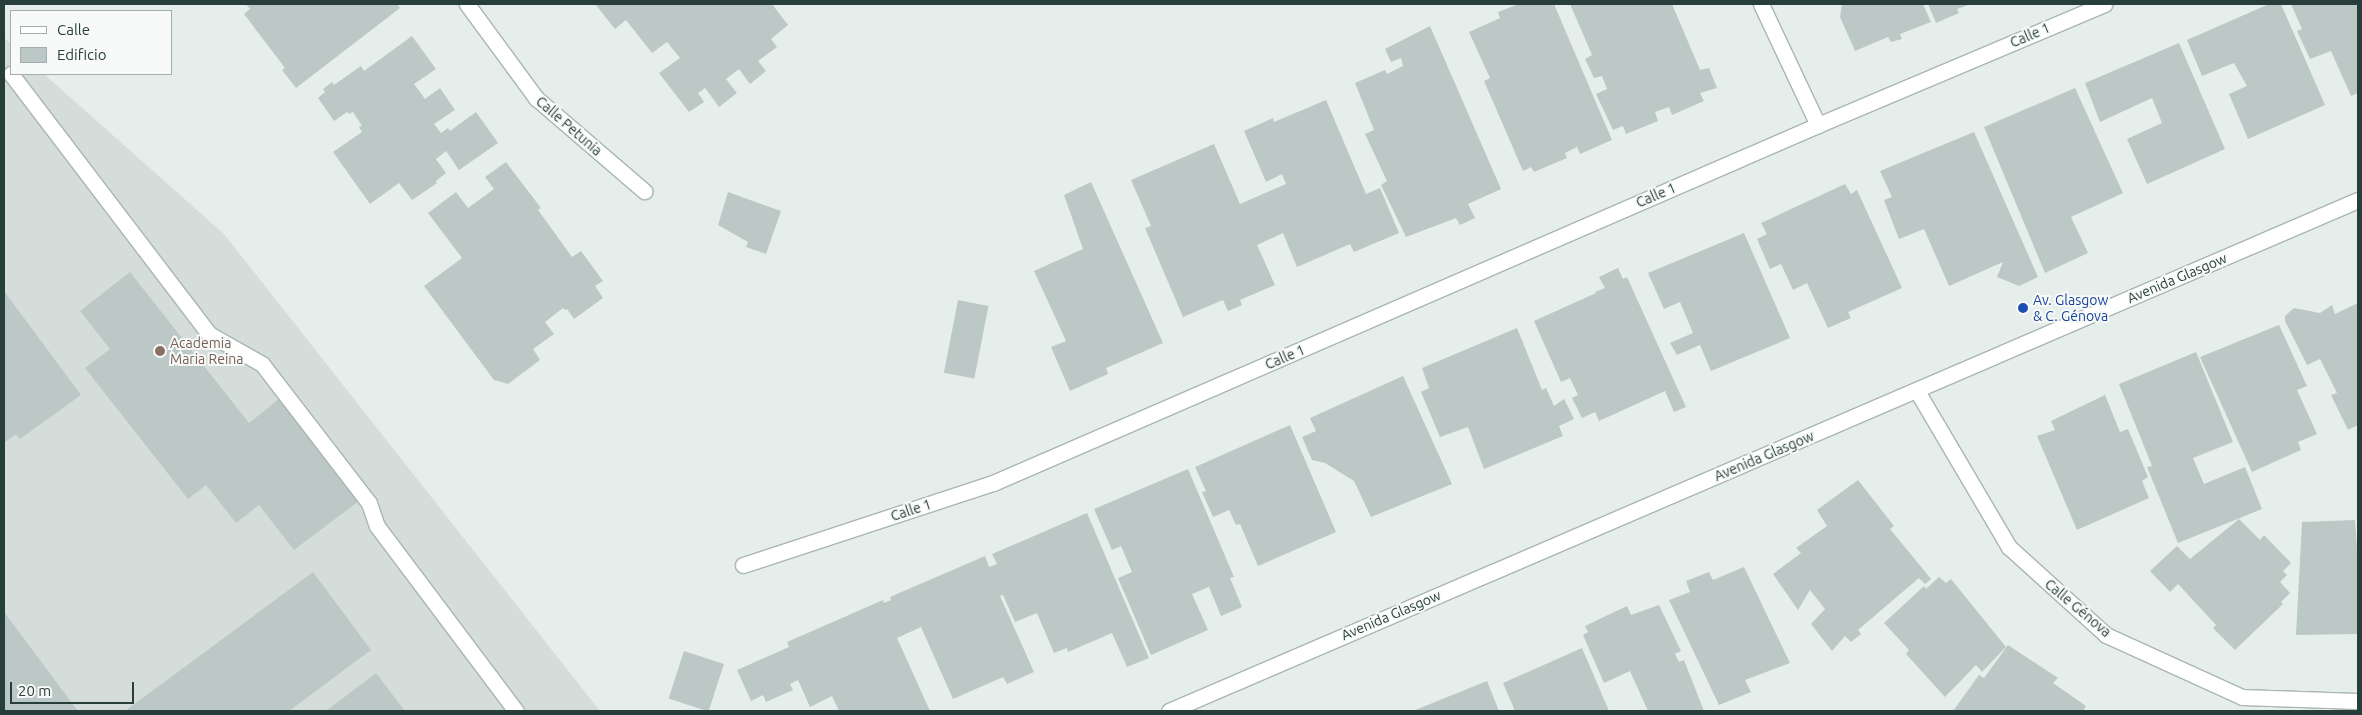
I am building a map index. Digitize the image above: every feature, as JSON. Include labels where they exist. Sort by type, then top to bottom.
[{"type":"street","name":"Calle Petunia","points":[[467,4],[536,98],[644,191]]},
{"type":"street","points":[[1761,4],[1818,125]]},
{"type":"street","name":"Calle 1","points":[[743,565],[993,484],[1818,125],[2104,4]]},
{"type":"street","points":[[12,75],[209,334],[262,364],[369,503],[377,526],[516,711]]},
{"type":"street","name":"Avenida Glasgow","points":[[1169,711],[2358,200]]},
{"type":"street","name":"Calle Génova","points":[[1917,390],[2009,547],[2106,635],[2242,697],[2358,701]]},
{"type":"shaded area","name":"Academia Maria Reina","points":[[4,38],[10,43],[10,75],[45,75],[224,234],[600,711],[4,711]]},
{"type":"building","points":[[246,4],[397,4],[400,8],[296,88],[282,70],[285,68],[244,14],[250,9]]},
{"type":"building","points":[[595,4],[772,4],[788,25],[771,39],[777,47],[758,61],[766,71],[750,84],[739,69],[726,79],[737,93],[719,107],[705,88],[698,93],[704,102],[689,112],[659,73],[680,58],[667,42],[652,53],[626,20],[615,29]]},
{"type":"building","points":[[1519,4],[1554,4],[1612,140],[1580,154],[1577,147],[1565,153],[1567,158],[1534,172],[1531,167],[1523,171],[1484,81],[1490,78],[1469,32],[1500,18],[1498,12]]},
{"type":"building","points":[[1570,4],[1672,4],[1700,70],[1709,68],[1717,88],[1700,93],[1704,101],[1672,115],[1669,107],[1655,112],[1658,121],[1626,134],[1623,126],[1613,130],[1596,94],[1607,89],[1602,76],[1594,78],[1585,59],[1592,55]]},
{"type":"building","points":[[1842,4],[1923,4],[1931,22],[1900,34],[1902,39],[1891,42],[1888,37],[1855,51],[1840,17]]},
{"type":"building","points":[[1928,4],[1971,4],[1957,9],[1959,13],[1936,23]]},
{"type":"building","points":[[2269,4],[2281,4],[2325,105],[2248,139],[2229,94],[2247,86],[2234,63],[2202,76],[2187,40]]},
{"type":"building","points":[[2291,4],[2358,4],[2358,93],[2351,96],[2331,51],[2310,59],[2297,31],[2302,29]]},
{"type":"building","points":[[1430,26],[1501,189],[1468,204],[1475,218],[1460,225],[1456,218],[1406,237],[1381,185],[1387,181],[1365,134],[1374,130],[1355,83],[1385,70],[1387,74],[1403,66],[1401,58],[1391,62],[1385,49]]},
{"type":"building","points":[[412,36],[436,69],[414,84],[425,99],[440,88],[455,110],[434,124],[441,133],[448,128],[450,131],[476,112],[498,143],[459,170],[446,151],[436,159],[446,173],[436,181],[437,183],[412,200],[399,183],[370,204],[333,152],[362,132],[359,127],[362,126],[353,112],[349,114],[347,112],[334,121],[318,98],[325,92],[323,89],[332,82],[334,85],[361,66],[364,71]]},
{"type":"building","points":[[2179,43],[2225,149],[2147,184],[2127,139],[2162,123],[2152,98],[2100,122],[2085,83]]},
{"type":"building","points":[[2075,88],[2123,193],[2071,217],[2088,253],[2045,273],[1984,127]]},
{"type":"building","points":[[1326,100],[1366,194],[1380,188],[1399,233],[1354,252],[1350,244],[1297,267],[1283,233],[1257,245],[1275,285],[1240,300],[1242,305],[1228,311],[1223,300],[1183,317],[1145,228],[1151,226],[1131,180],[1214,144],[1240,204],[1286,184],[1282,174],[1266,182],[1244,131],[1273,118],[1274,122]]},
{"type":"building","points":[[1974,132],[2038,277],[2019,286],[1997,277],[2003,262],[1949,286],[1924,229],[1899,239],[1884,200],[1892,197],[1880,171]]},
{"type":"building","points":[[506,162],[541,208],[538,210],[572,257],[581,251],[603,281],[595,286],[603,298],[574,319],[567,309],[563,308],[545,322],[554,334],[533,349],[540,360],[508,384],[494,380],[424,286],[462,258],[428,213],[456,192],[468,208],[494,189],[485,177]]},
{"type":"building","points":[[1091,182],[1163,343],[1106,368],[1108,374],[1070,391],[1051,347],[1066,341],[1034,271],[1083,249],[1064,195]]},
{"type":"building","points":[[1845,184],[1851,194],[1857,190],[1902,288],[1848,312],[1851,318],[1828,328],[1807,283],[1793,290],[1781,264],[1770,269],[1757,239],[1767,234],[1761,223]]},
{"type":"building","points":[[728,192],[781,211],[766,254],[746,247],[748,242],[718,225]]},
{"type":"building","points":[[1744,233],[1790,338],[1711,371],[1700,345],[1677,355],[1670,343],[1693,333],[1680,302],[1664,309],[1648,273]]},
{"type":"building","points":[[1618,268],[1623,279],[1627,277],[1686,407],[1674,412],[1665,391],[1599,421],[1595,412],[1582,418],[1572,398],[1578,395],[1570,378],[1561,382],[1534,321],[1605,288],[1599,277]]},
{"type":"building","points":[[130,272],[249,423],[279,399],[359,501],[294,550],[259,505],[236,523],[206,485],[188,499],[85,368],[110,349],[80,311]]},
{"type":"building","points":[[4,291],[81,395],[20,439],[16,434],[4,443]]},
{"type":"building","points":[[958,300],[988,306],[974,379],[944,373]]},
{"type":"building","points":[[2358,303],[2358,425],[2348,430],[2331,395],[2337,393],[2320,359],[2307,365],[2285,321],[2285,316],[2294,308],[2320,313],[2332,305],[2335,314]]},
{"type":"building","points":[[2279,325],[2307,386],[2297,390],[2317,434],[2298,442],[2301,450],[2252,472],[2200,357]]},
{"type":"building","points":[[1517,328],[1542,390],[1546,388],[1554,406],[1564,399],[1574,419],[1559,426],[1563,436],[1484,469],[1468,427],[1440,437],[1421,392],[1429,388],[1422,368]]},
{"type":"building","points":[[2196,352],[2233,442],[2193,458],[2204,484],[2245,467],[2262,509],[2178,543],[2147,467],[2152,466],[2119,384]]},
{"type":"building","points":[[1403,376],[1452,484],[1371,517],[1354,481],[1325,463],[1312,460],[1302,437],[1316,431],[1310,418]]},
{"type":"building","points":[[2105,395],[2120,432],[2128,429],[2148,477],[2142,481],[2149,498],[2077,530],[2037,436],[2055,430],[2051,421]]},
{"type":"building","points":[[1290,425],[1336,532],[1258,566],[1240,524],[1236,525],[1229,510],[1213,517],[1202,492],[1206,491],[1195,467]]},
{"type":"building","points":[[1188,469],[1234,577],[1230,578],[1242,607],[1221,616],[1209,587],[1192,594],[1208,630],[1151,655],[1118,578],[1132,572],[1121,546],[1112,550],[1094,509]]},
{"type":"building","points":[[1858,480],[1894,526],[1890,529],[1931,579],[1925,584],[1919,578],[1858,630],[1861,634],[1851,642],[1845,636],[1832,651],[1811,624],[1825,609],[1810,590],[1798,610],[1773,574],[1801,553],[1796,548],[1827,526],[1817,510]]},
{"type":"building","points":[[1087,513],[1149,658],[1127,667],[1112,633],[1068,652],[1067,648],[1054,653],[1037,613],[1015,622],[1003,595],[1000,596],[1034,672],[1007,684],[1003,677],[953,699],[921,627],[897,638],[930,711],[839,711],[832,696],[810,707],[798,680],[790,684],[793,690],[766,702],[763,695],[751,701],[737,670],[789,647],[787,642],[883,600],[884,603],[891,600],[890,597],[985,556],[989,567],[997,564],[992,554]]},
{"type":"building","points":[[2239,519],[2260,540],[2264,535],[2291,563],[2283,571],[2287,575],[2280,582],[2290,593],[2281,602],[2283,604],[2235,650],[2213,628],[2216,625],[2178,584],[2170,592],[2150,571],[2177,546],[2190,559]]},
{"type":"building","points":[[2355,520],[2358,562],[2358,634],[2296,635],[2302,522]]},
{"type":"building","points":[[1744,567],[1790,663],[1745,680],[1751,692],[1719,705],[1669,600],[1690,592],[1686,581],[1709,572],[1713,580]]},
{"type":"building","points":[[313,572],[371,650],[289,711],[125,711]]},
{"type":"building","points":[[1939,577],[1946,583],[1951,579],[2006,647],[1982,672],[1976,665],[1945,697],[1906,654],[1909,650],[1884,623],[1924,586],[1926,589]]},
{"type":"building","points":[[1659,605],[1681,651],[1675,654],[1679,662],[1684,660],[1704,711],[1648,711],[1630,671],[1604,683],[1583,635],[1588,632],[1585,626],[1627,606],[1631,615]]},
{"type":"building","points":[[4,612],[78,711],[4,711]]},
{"type":"building","points":[[2008,645],[2058,678],[2053,683],[2086,706],[2083,711],[1953,711],[1979,675],[1984,678]]},
{"type":"building","points":[[1582,648],[1609,711],[1515,711],[1503,683]]},
{"type":"building","points":[[684,651],[724,664],[709,711],[669,699]]},
{"type":"building","points":[[376,673],[405,711],[326,711]]},
{"type":"building","points":[[1487,681],[1499,711],[1413,711],[1430,704]]},
{"type":"place","name":"Av. Glasgow & C. Génova","points":[[2023,308]]},
{"type":"place","name":"Academia Maria Reina","points":[[160,351]]}]
